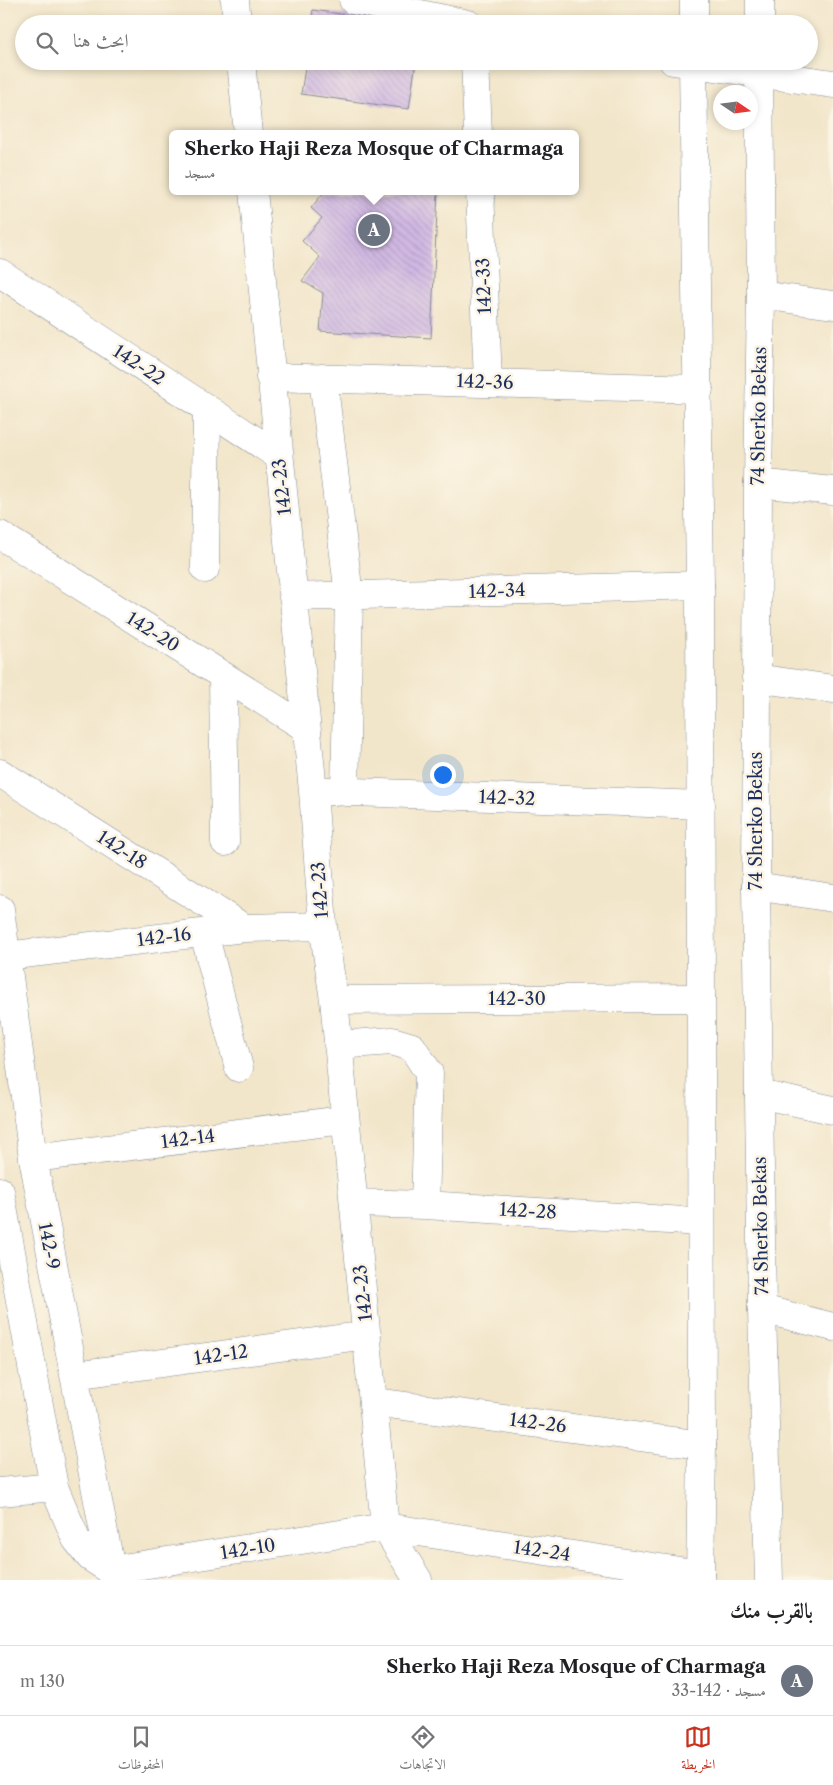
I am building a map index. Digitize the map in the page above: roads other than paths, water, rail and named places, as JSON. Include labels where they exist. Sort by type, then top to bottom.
[{"type":"street","points":[[235,0],[236,15]]},
{"type":"street","points":[[353,0],[425,15]]},
{"type":"street","points":[[694,0],[694,15]]},
{"type":"street","points":[[760,0],[760,15]]},
{"type":"street","points":[[242,70],[248,130]]},
{"type":"street","points":[[475,70],[478,130]]},
{"type":"street","points":[[686,70],[699,389],[702,1445],[700,1577]]},
{"type":"street","name":"74 Sherko Bekas","points":[[759,70],[761,295],[756,678],[756,886],[762,1309],[769,1580]]},
{"type":"street","points":[[768,70],[833,84]]},
{"type":"street","name":"142-23","points":[[253,195],[313,791],[323,926],[334,1000],[344,1120],[354,1203],[385,1527],[418,1580]]},
{"type":"street","name":"142-33","points":[[480,195],[488,381]]},
{"type":"street","name":"142-22","points":[[0,273],[279,456]]},
{"type":"street","points":[[761,295],[833,305]]},
{"type":"street","name":"142-36","points":[[270,376],[488,381],[699,389]]},
{"type":"street","points":[[323,378],[349,596],[345,792]]},
{"type":"street","points":[[205,569],[207,409]]},
{"type":"street","points":[[758,483],[833,491]]},
{"type":"street","name":"142-20","points":[[0,535],[306,728]]},
{"type":"street","name":"142-34","points":[[293,598],[700,585]]},
{"type":"street","points":[[223,676],[225,842]]},
{"type":"street","points":[[756,678],[833,689]]},
{"type":"street","name":"142-18","points":[[0,773],[244,928]]},
{"type":"street","name":"142-32","points":[[313,791],[700,805]]},
{"type":"street","points":[[756,886],[833,898]]},
{"type":"street","name":"142-9","points":[[0,909],[33,1158],[111,1575]]},
{"type":"street","name":"142-16","points":[[6,956],[244,928],[323,926]]},
{"type":"street","points":[[204,932],[239,1068]]},
{"type":"street","name":"142-30","points":[[334,1000],[700,998]]},
{"type":"street","points":[[338,1044],[392,1041],[412,1047],[429,1073],[425,1205]]},
{"type":"street","points":[[759,1094],[833,1110]]},
{"type":"street","name":"142-14","points":[[33,1158],[344,1120]]},
{"type":"street","points":[[0,1191],[54,1487],[76,1539],[90,1557],[111,1575]]},
{"type":"street","name":"142-28","points":[[354,1203],[425,1205],[701,1222]]},
{"type":"street","points":[[762,1309],[833,1327]]},
{"type":"street","name":"142-12","points":[[74,1375],[367,1335]]},
{"type":"street","name":"142-26","points":[[374,1402],[702,1445]]},
{"type":"street","points":[[0,1492],[54,1487]]},
{"type":"street","name":"142-10","points":[[111,1575],[385,1527]]},
{"type":"street","name":"142-24","points":[[385,1527],[700,1577]]},
{"type":"place","name":"Sherko Haji Reza Mosque of Charmaga","points":[[374,230]]}]
